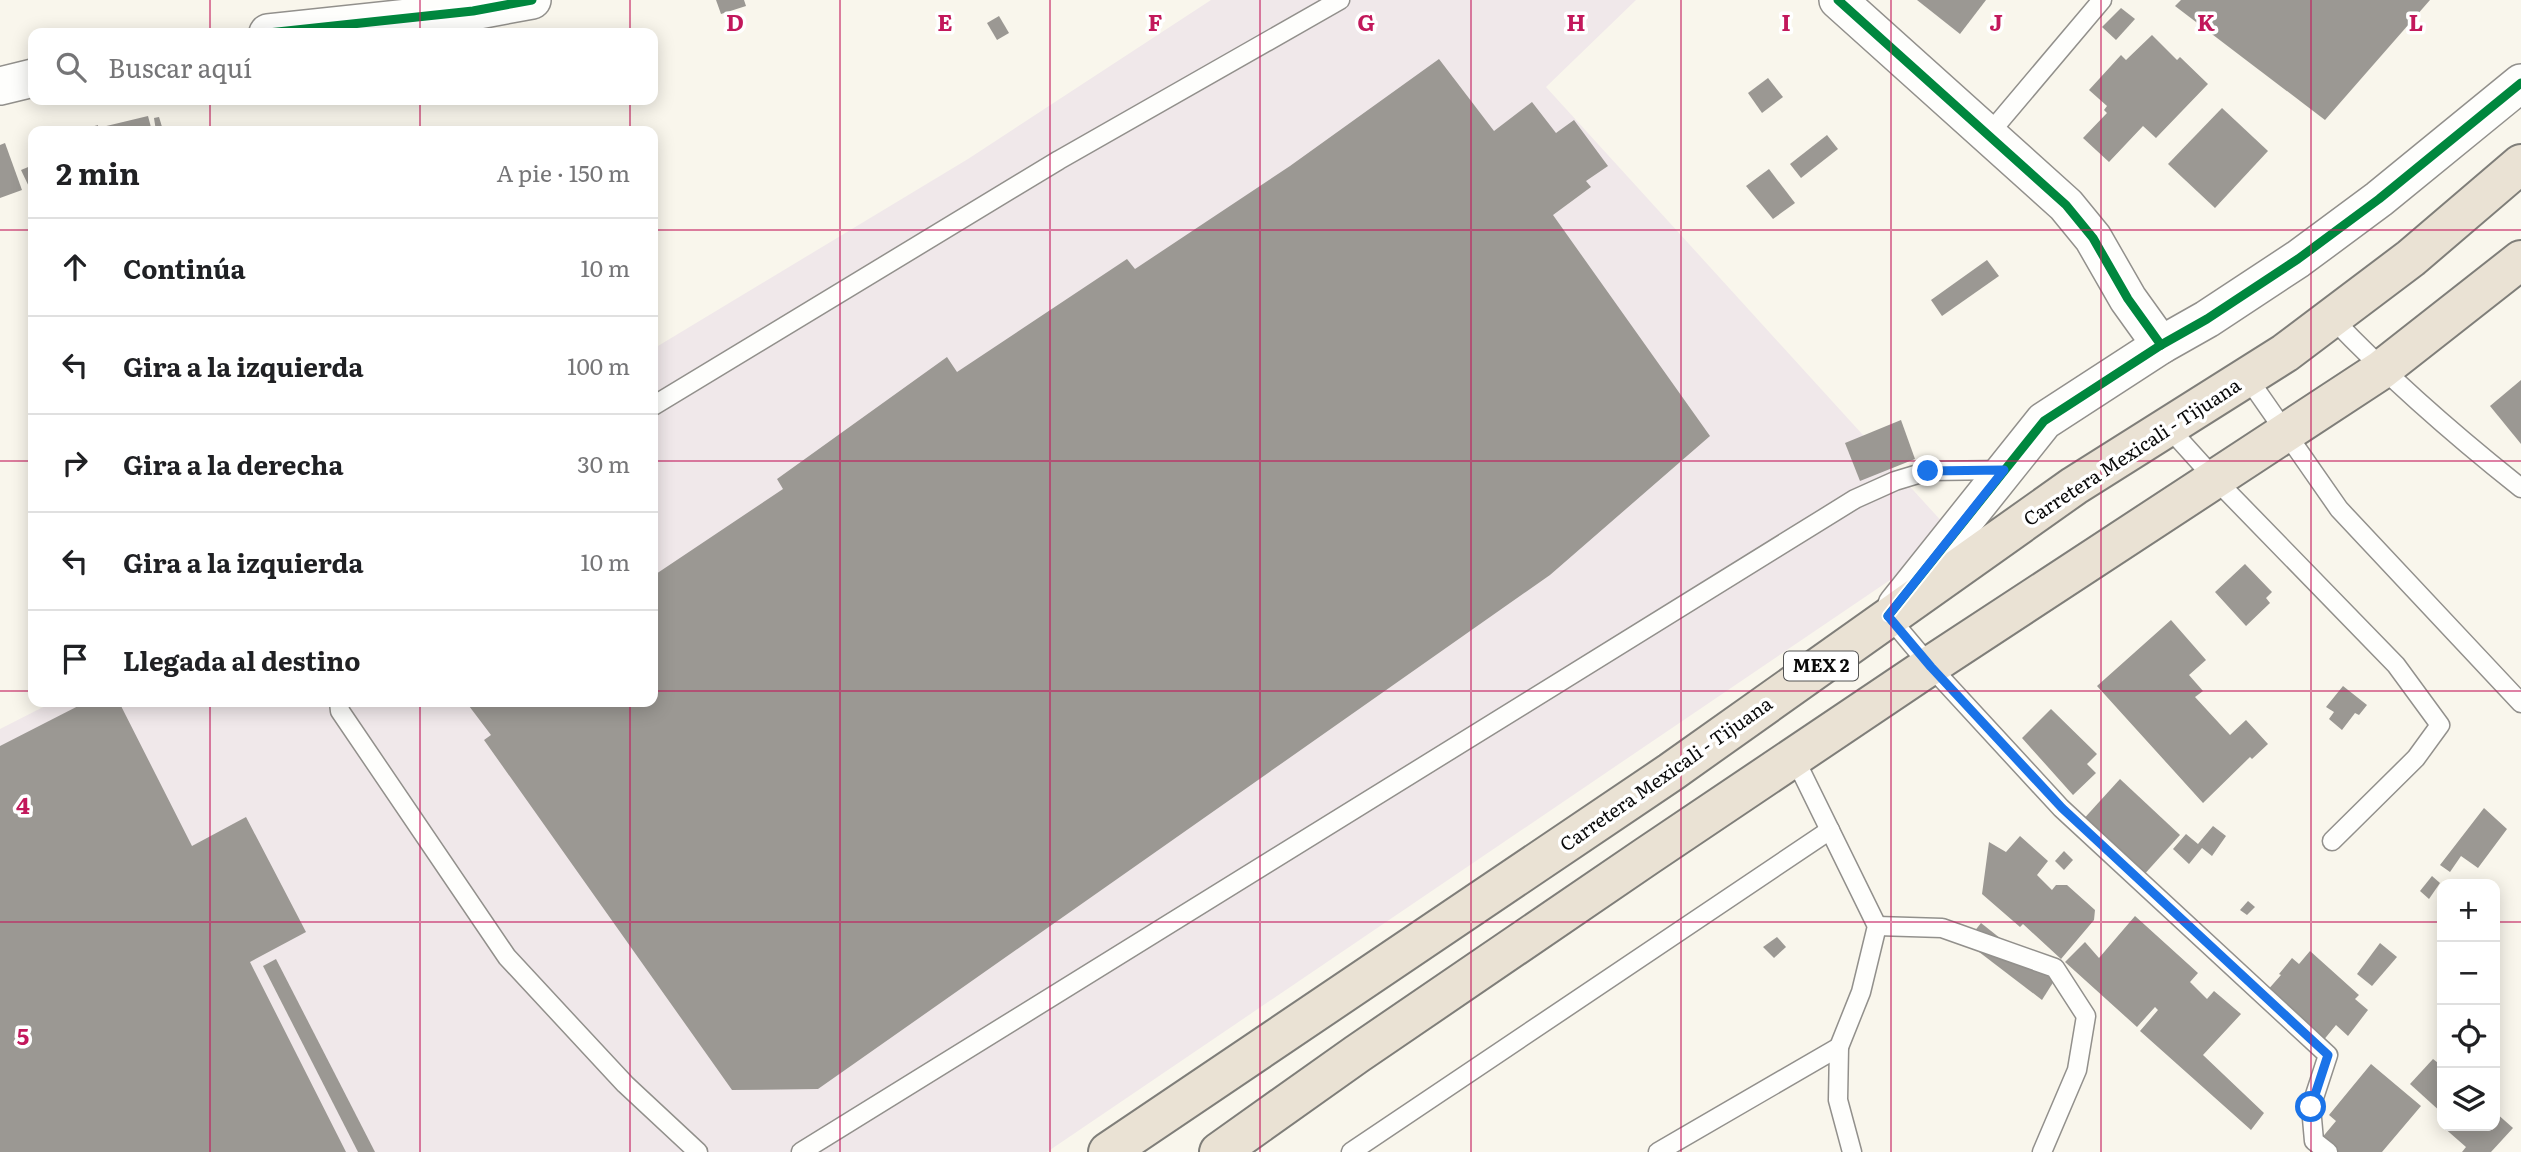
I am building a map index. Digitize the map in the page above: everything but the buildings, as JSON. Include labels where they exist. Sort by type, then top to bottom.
[{"type":"highway","name":"Carretera Mexicali - Tijuana","points":[[1108,1152],[1671,772],[2074,486],[2285,353],[2411,258],[2521,164]]},
{"type":"highway","name":"MEX 2","points":[[1219,1152],[1357,1054],[1794,757],[2381,370],[2521,260]]},
{"type":"street","points":[[315,28],[473,11],[532,0]]},
{"type":"street","points":[[1838,0],[2066,205],[2094,238],[2128,299],[2161,345]]},
{"type":"street","points":[[0,86],[28,79]]},
{"type":"street","points":[[1888,616],[2043,421],[2298,259],[2379,199],[2521,83]]},
{"type":"lane","points":[[658,403],[1059,160],[1340,0]]},
{"type":"lane","points":[[1988,135],[2102,0]]},
{"type":"lane","points":[[2332,318],[2381,370],[2453,434],[2521,488]]},
{"type":"lane","points":[[2247,377],[2339,509],[2521,704]]},
{"type":"lane","points":[[2168,427],[2396,666],[2440,725],[2416,758],[2332,841]]},
{"type":"lane","points":[[801,1152],[1855,499],[1895,481],[1928,471],[2004,470]]},
{"type":"lane","points":[[1888,616],[1931,667],[2062,808],[2328,1055],[2311,1107],[2314,1141],[2328,1152]]},
{"type":"lane","points":[[340,707],[507,957],[625,1084],[698,1152]]},
{"type":"lane","points":[[1794,757],[1877,926],[1861,992],[1839,1047],[1838,1100],[1852,1152]]},
{"type":"lane","points":[[1351,1152],[1830,830]]},
{"type":"lane","points":[[1877,926],[1942,928],[2055,968],[2086,1016],[2077,1070],[2042,1152]]},
{"type":"lane","points":[[1658,1152],[1839,1047]]},
{"type":"shaded area","points":[[1211,0],[1636,0],[1546,87],[1955,536],[1047,1152],[0,1152],[0,729],[43,707],[658,707],[658,346],[968,159]]},
{"type":"cycle path","points":[[315,28],[473,11],[532,0]]},
{"type":"cycle path","points":[[1838,0],[2066,205],[2093,238],[2128,299],[2161,345]]},
{"type":"cycle path","points":[[1888,616],[2044,421],[2298,259],[2379,199],[2521,83]]},
{"type":"route","points":[[1928,471],[2004,470],[1888,616],[1931,667],[2062,808],[2328,1055],[2311,1107]]}]
